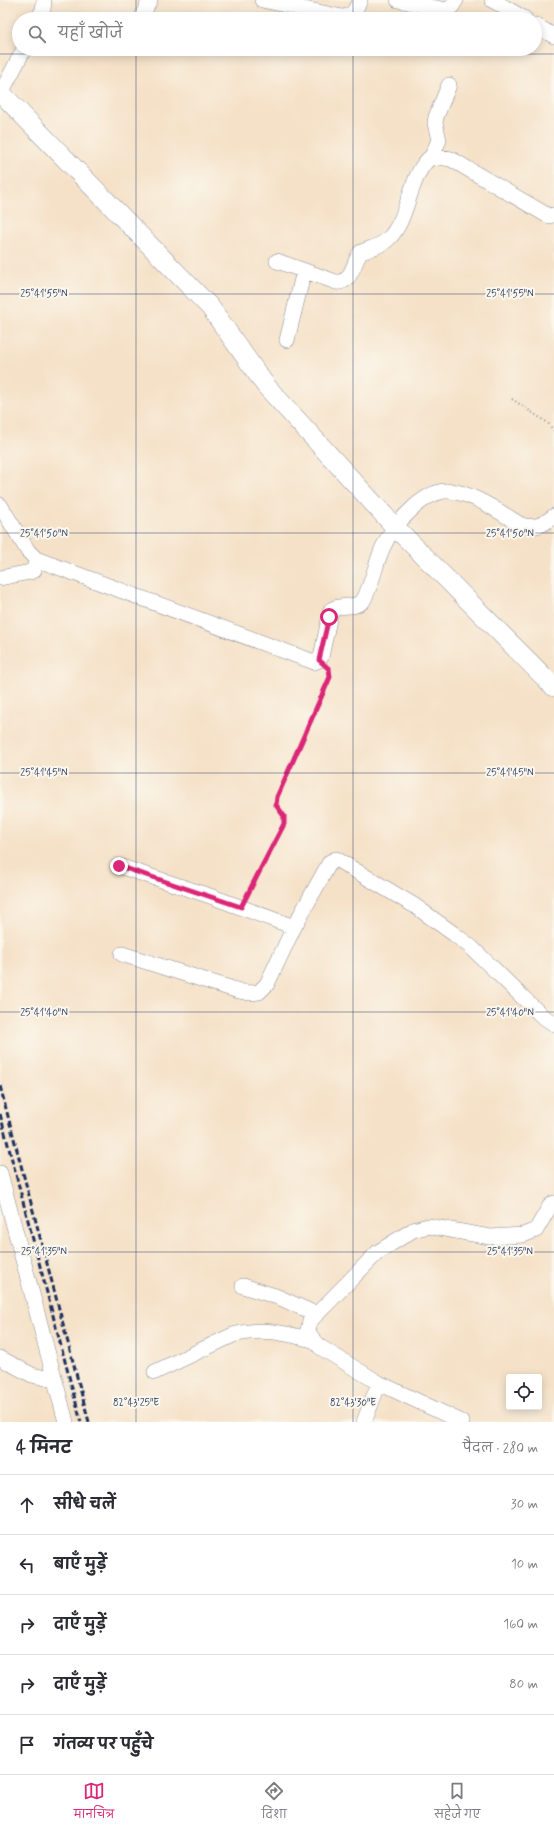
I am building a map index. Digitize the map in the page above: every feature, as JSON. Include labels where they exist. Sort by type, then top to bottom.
[{"type":"main road","points":[[1,93],[210,307],[266,386],[395,527],[554,687]]},
{"type":"street","points":[[42,12],[44,0]]},
{"type":"street","points":[[144,12],[150,0]]},
{"type":"street","points":[[262,0],[323,12]]},
{"type":"street","points":[[353,12],[360,0]]},
{"type":"street","points":[[398,0],[446,10],[450,8],[456,0]]},
{"type":"street","points":[[492,0],[513,12]]},
{"type":"street","points":[[542,29],[554,36]]},
{"type":"street","points":[[1,93],[20,56]]},
{"type":"street","points":[[277,261],[336,282],[345,281],[361,252],[382,244],[393,233],[422,167],[432,156],[440,140],[435,123],[449,85]]},
{"type":"street","points":[[432,156],[451,159],[545,214],[550,216],[554,215]]},
{"type":"street","points":[[287,340],[304,271]]},
{"type":"street","points":[[0,505],[28,551],[36,559],[309,661],[319,660],[331,610],[335,608],[358,606],[363,602],[382,548],[388,537],[395,527],[420,501],[432,494],[444,491],[457,492],[469,496],[521,525],[528,527],[538,527],[554,516]]},
{"type":"street","points":[[0,578],[34,570],[36,559]]},
{"type":"street","points":[[122,954],[239,991],[253,993],[259,992],[267,984],[294,927],[330,862],[334,859],[415,906],[471,947],[530,1005],[554,1024]]},
{"type":"street","points":[[119,866],[241,907],[294,927]]},
{"type":"street","points":[[0,1173],[4,1204],[66,1422]]},
{"type":"street","points":[[462,1422],[379,1383],[320,1347],[313,1340],[308,1330],[309,1325],[316,1314],[378,1252],[413,1230],[428,1226],[490,1237],[523,1235],[536,1230],[550,1206],[554,1203]]},
{"type":"street","points":[[243,1286],[283,1299],[316,1314]]},
{"type":"street","points":[[155,1372],[228,1337],[244,1332],[269,1331],[313,1340]]},
{"type":"street","points":[[0,1358],[32,1375],[55,1380]]},
{"type":"street","points":[[364,1422],[379,1383]]},
{"type":"path","points":[[512,400],[548,423],[554,431]]},
{"type":"path","points":[[241,907],[285,820],[284,816],[277,808],[277,797],[330,677],[329,669],[319,660]]},
{"type":"railway","points":[[0,1086],[89,1422]]},
{"type":"railway","points":[[0,1114],[81,1422]]},
{"type":"route","points":[[119,866],[241,907],[284,824],[284,816],[276,805],[277,797],[328,684],[330,677],[329,669],[319,660],[321,657],[329,617]]}]
